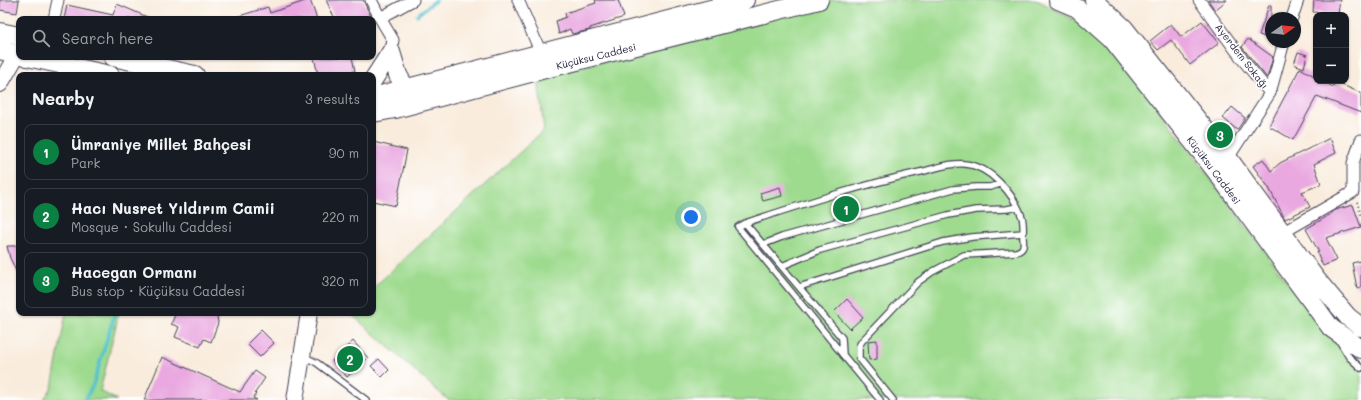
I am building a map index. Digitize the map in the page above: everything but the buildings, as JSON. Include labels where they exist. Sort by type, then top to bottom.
[{"type":"main road","name":"Küçüksu Caddesi","points":[[376,113],[395,109],[543,61],[745,0]]},
{"type":"main road","name":"Küçüksu Caddesi","points":[[376,96],[819,0]]},
{"type":"main road","name":"Küçüksu Caddesi","points":[[1058,0],[1077,8],[1112,39],[1282,233],[1321,285],[1348,317],[1361,327]]},
{"type":"main road","name":"Küçüksu Caddesi","points":[[1094,0],[1124,28],[1222,164],[1331,328],[1361,350]]},
{"type":"main road","points":[[5,40],[16,50]]},
{"type":"main road","points":[[376,75],[391,52]]},
{"type":"main road","points":[[391,52],[398,75],[406,89]]},
{"type":"main road","points":[[46,60],[97,72]]},
{"type":"main road","points":[[127,60],[181,72]]},
{"type":"street","points":[[55,16],[58,0]]},
{"type":"street","points":[[371,0],[393,40],[391,52]]},
{"type":"street","points":[[380,18],[413,0]]},
{"type":"street","points":[[518,0],[543,61]]},
{"type":"street","name":"Ayerdem Sokağı","points":[[1200,0],[1243,60],[1270,93]]},
{"type":"street","points":[[1294,12],[1298,0]]},
{"type":"street","points":[[1222,164],[1270,93],[1282,48]]},
{"type":"street","points":[[0,84],[17,60]]},
{"type":"street","points":[[1282,233],[1353,192],[1353,163],[1361,140]]},
{"type":"street","points":[[295,400],[308,316]]},
{"type":"lane","points":[[880,400],[738,227],[745,223],[798,205],[893,178],[958,163],[971,165],[986,171],[1010,195],[1022,219],[1024,246],[1019,252],[964,256],[925,277],[905,295],[862,341],[859,346],[858,358],[893,400]]},
{"type":"lane","points":[[764,244],[782,237],[952,189],[966,187],[990,187],[1000,184]]},
{"type":"lane","points":[[782,266],[820,250],[948,215],[976,210],[1007,209],[1017,207]]},
{"type":"lane","points":[[745,223],[842,338],[843,355]]},
{"type":"lane","points":[[799,287],[953,240],[1023,233]]},
{"type":"lane","points":[[1331,328],[1349,357],[1361,368]]},
{"type":"lane","points":[[301,356],[317,363],[366,400]]},
{"type":"green space","points":[[834,0],[1034,0],[1039,1],[1104,36],[1320,326],[1328,336],[1361,360],[1361,400],[448,400],[353,316],[376,316],[376,285],[544,130],[538,79],[808,5]]},
{"type":"green space","points":[[65,316],[118,316],[100,391],[117,400],[44,400],[52,387]]},
{"type":"waterway","points":[[417,15],[436,0]]},
{"type":"waterway","points":[[85,400],[93,385],[114,316]]},
{"type":"place","name":"Hacegan Ormanı","points":[[1220,135]]},
{"type":"place","name":"Ümraniye Millet Bahçesi","points":[[846,209]]},
{"type":"place","name":"Hacı Nusret Yıldırım Camii","points":[[350,359]]}]
